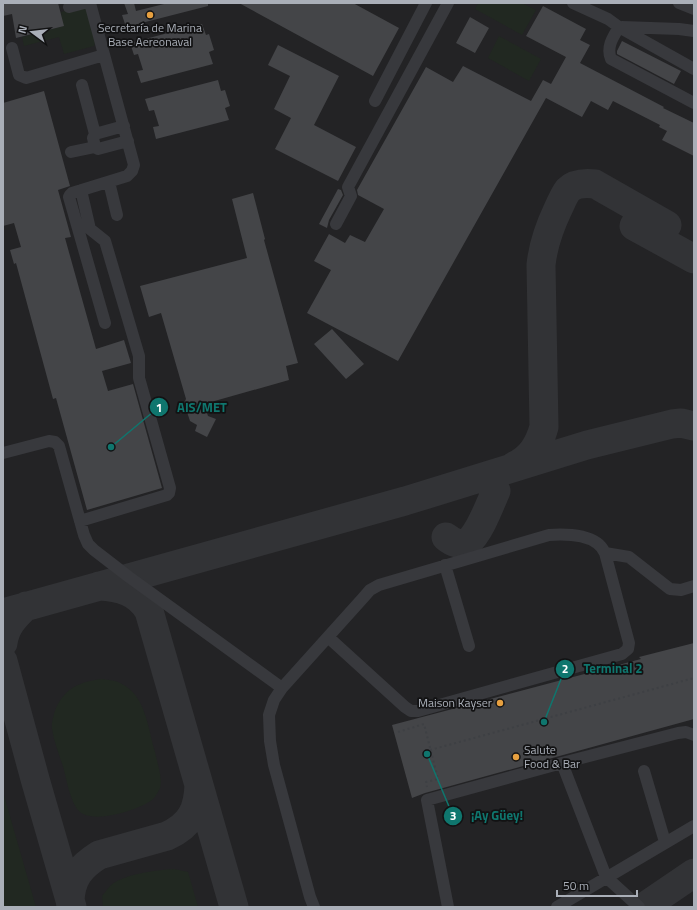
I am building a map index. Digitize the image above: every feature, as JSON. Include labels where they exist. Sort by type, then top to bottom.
[{"type":"lane","points":[[68,8],[84,3]]},
{"type":"lane","points":[[90,3],[134,165],[132,172],[127,176],[72,193],[69,198],[105,323]]},
{"type":"lane","points":[[375,101],[426,3]]},
{"type":"lane","points":[[336,224],[351,196],[348,187],[448,3]]},
{"type":"lane","points":[[573,3],[608,19],[619,27],[694,69]]},
{"type":"lane","points":[[679,3],[694,9]]},
{"type":"lane","points":[[619,27],[694,31]]},
{"type":"lane","points":[[619,27],[609,47],[608,53],[611,59],[694,103]]},
{"type":"lane","points":[[12,48],[19,75],[26,78],[104,55]]},
{"type":"lane","points":[[82,85],[95,134],[93,138],[95,147]]},
{"type":"lane","points":[[95,134],[124,126]]},
{"type":"lane","points":[[71,152],[95,147],[101,149],[128,141]]},
{"type":"lane","points":[[109,182],[117,215]]},
{"type":"lane","points":[[80,521],[170,493],[170,488],[139,378],[138,356],[106,241],[90,229],[81,190]]},
{"type":"lane","points":[[3,453],[49,441],[55,442],[59,446],[88,544],[94,550],[282,688]]},
{"type":"lane","points":[[314,907],[274,765],[270,742],[269,715],[274,700],[282,688],[370,590],[379,584],[549,534],[566,534],[590,539],[598,543],[605,553],[629,643],[628,649],[622,654],[418,711],[411,711],[405,708],[328,637]]},
{"type":"lane","points":[[605,553],[628,557],[670,589],[681,590],[694,586]]},
{"type":"lane","points":[[445,565],[469,646]]},
{"type":"lane","points":[[448,907],[427,800],[678,733],[686,732],[694,735]]},
{"type":"lane","points":[[562,763],[606,877],[639,907]]},
{"type":"lane","points":[[644,771],[666,842]]},
{"type":"lane","points":[[557,907],[694,826]]},
{"type":"path","points":[[430,750],[694,678]]},
{"type":"path","points":[[398,732],[424,724],[438,779],[426,782],[427,787]]},
{"type":"shaded area","points":[[3,3],[694,3],[694,907],[3,907]]},
{"type":"shaded area","points":[[478,3],[522,3],[536,10],[522,35],[475,9]]},
{"type":"shaded area","points":[[85,7],[97,36],[94,46],[64,54],[59,37],[24,46],[22,37],[63,26],[61,12]]},
{"type":"shaded area","points":[[499,36],[541,59],[529,81],[488,58]]},
{"type":"shaded area","points":[[102,679],[115,681],[122,684],[130,689],[136,696],[148,724],[161,784],[154,798],[146,804],[116,814],[96,817],[80,812],[74,804],[54,739],[52,724],[56,708],[69,690],[80,684]]},
{"type":"shaded area","points":[[3,792],[36,907],[3,907]]},
{"type":"shaded area","points":[[174,869],[188,872],[198,907],[103,907],[102,896],[110,886],[123,878],[140,873]]},
{"type":"building","points":[[3,3],[58,3],[64,26],[16,38],[12,14],[3,16]]},
{"type":"building","name":"Secretaría de Marina Base Aereonaval","points":[[124,3],[134,3],[136,11],[168,3],[208,3],[208,6],[126,27],[122,15],[128,14]]},
{"type":"building","points":[[239,3],[353,3],[399,28],[373,76]]},
{"type":"building","points":[[543,6],[586,29],[580,40],[590,45],[580,63],[694,123],[694,156],[662,140],[667,131],[659,127],[660,125],[613,101],[608,110],[591,101],[582,117],[546,98],[398,361],[307,313],[331,270],[314,261],[329,234],[345,243],[350,235],[365,242],[384,209],[358,195],[357,190],[426,67],[453,82],[463,66],[531,101],[543,80],[551,84],[566,57],[526,36]]},
{"type":"building","points":[[470,17],[489,28],[475,53],[456,43]]},
{"type":"building","points":[[202,24],[206,35],[209,34],[214,50],[209,52],[213,64],[141,83],[137,71],[143,70],[138,54],[134,55],[130,43]]},
{"type":"building","points":[[622,41],[681,71],[674,84],[617,54]]},
{"type":"building","points":[[278,45],[339,76],[314,125],[356,147],[338,181],[275,149],[291,118],[274,109],[290,76],[268,65]]},
{"type":"building","points":[[218,80],[221,91],[225,90],[230,106],[225,108],[229,120],[156,139],[153,127],[159,126],[154,110],[149,111],[145,99]]},
{"type":"building","points":[[44,91],[70,186],[58,190],[71,237],[65,238],[96,349],[124,340],[131,363],[102,371],[108,391],[133,384],[162,488],[87,510],[56,398],[53,399],[16,263],[14,264],[10,250],[21,247],[14,223],[3,226],[3,103]]},
{"type":"building","points":[[338,189],[341,190],[343,195],[329,220],[327,228],[319,224]]},
{"type":"building","points":[[253,193],[265,239],[264,240],[298,363],[286,366],[289,380],[204,404],[208,416],[216,419],[207,437],[195,431],[197,425],[190,421],[184,403],[186,399],[161,313],[149,317],[140,286],[247,258],[232,199]]},
{"type":"building","points":[[332,329],[364,364],[346,379],[314,344]]},
{"type":"building","points":[[694,643],[694,719],[425,793],[412,798],[392,725],[641,659],[639,657]]},
{"type":"taxiway","points":[[514,466],[520,463],[534,450],[540,440],[544,427],[541,265],[543,250],[549,230],[568,190],[577,185],[595,184],[667,225]]},
{"type":"taxiway","points":[[634,226],[694,259]]},
{"type":"taxiway","points":[[3,613],[405,501],[587,445],[672,424],[681,423],[694,426]]},
{"type":"taxiway","points":[[446,537],[451,541],[460,544],[469,541],[481,525],[496,491]]},
{"type":"taxiway","points":[[99,586],[121,589],[128,592],[140,599],[149,611],[234,907]]},
{"type":"taxiway","points":[[3,643],[8,627],[26,606]]},
{"type":"taxiway","points":[[3,661],[72,907]]},
{"type":"taxiway","points":[[70,901],[72,886],[78,874],[87,864],[99,855],[167,836],[182,827],[192,816],[195,809],[199,785]]},
{"type":"taxiway","points":[[644,907],[694,873]]},
{"type":"place","name":"Secretaría de Marina Base Aereonaval","points":[[150,15]]},
{"type":"place","name":"AIS/MET","points":[[111,447]]},
{"type":"place","name":"Maison Kayser","points":[[500,703]]},
{"type":"place","name":"Terminal 2","points":[[544,722]]},
{"type":"place","name":"¡Ay Güey!","points":[[427,754]]},
{"type":"place","name":"Salute Food & Bar","points":[[516,757]]}]
